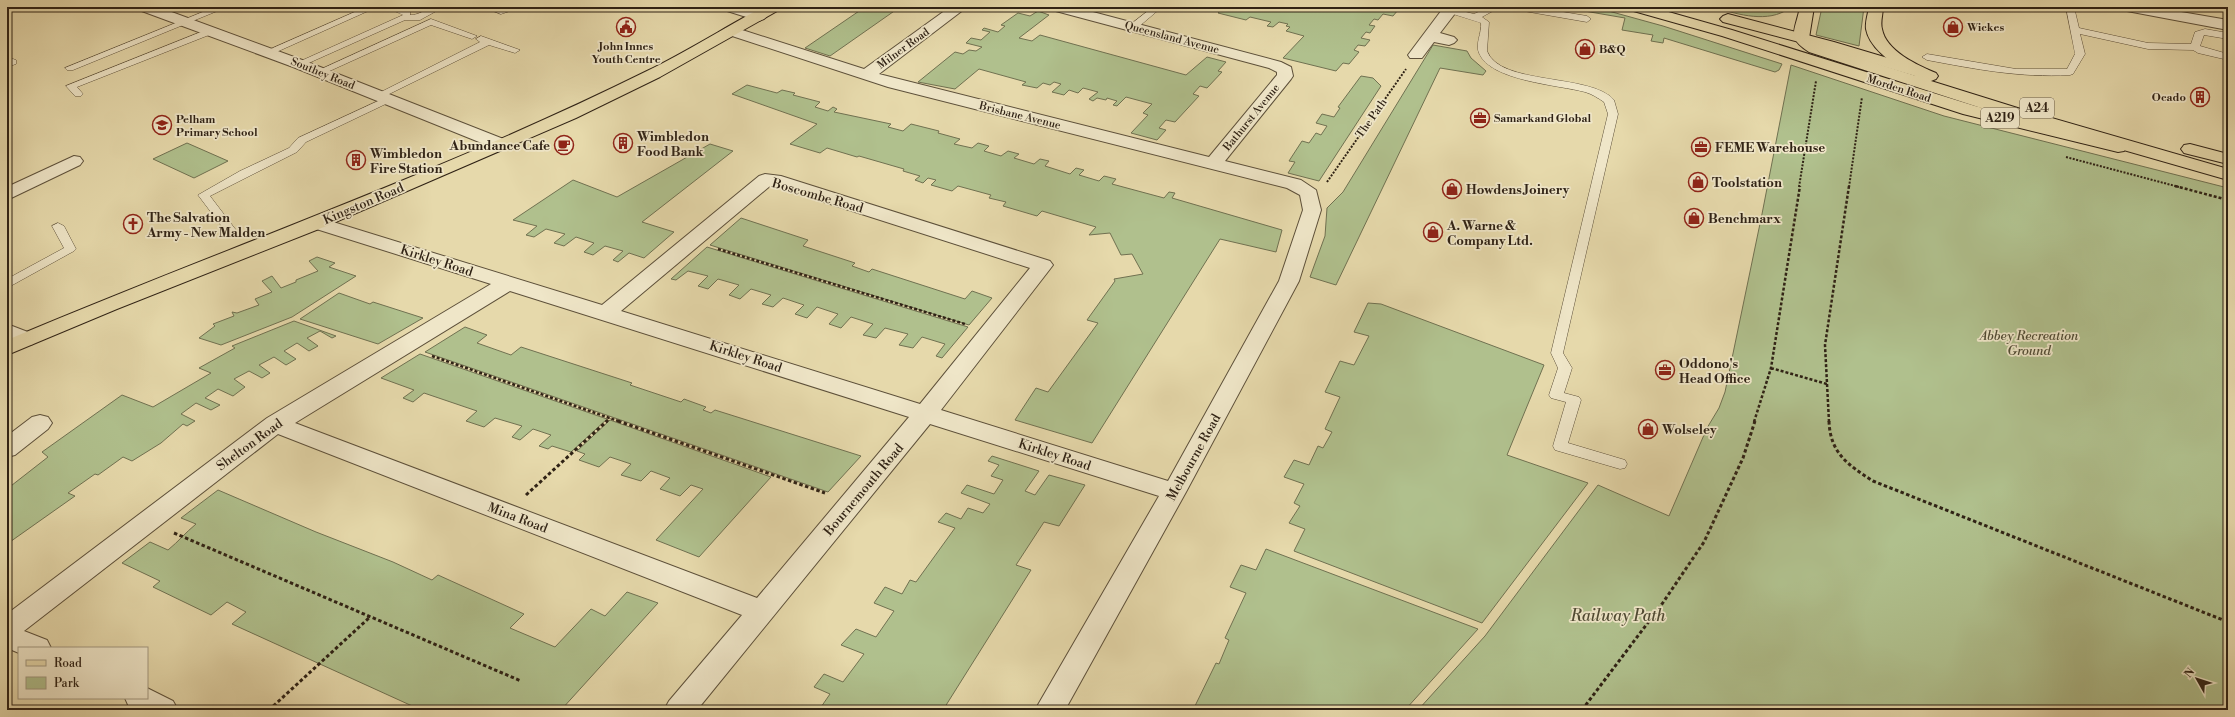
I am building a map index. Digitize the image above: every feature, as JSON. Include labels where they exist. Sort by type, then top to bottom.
[{"type":"main road","name":"Morden Road","points":[[1635,7],[1727,33],[1970,110],[2166,158],[2228,175]]},
{"type":"main road","name":"Morden Road","points":[[1681,7],[1801,38],[1802,41],[1815,50],[1922,73],[2028,105],[2228,159]]},
{"type":"main road","points":[[1836,68],[1858,59],[1874,29],[1876,7]]},
{"type":"main road","name":"Kingston Road","points":[[13,339],[317,223],[500,144],[654,74],[766,11]]},
{"type":"main road","points":[[1801,38],[1806,13]]},
{"type":"main road","name":"A24","points":[[1874,29],[1886,49],[1922,73]]},
{"type":"main road","name":"Morden Road","points":[[1858,59],[2166,158]]},
{"type":"street","points":[[729,7],[766,11]]},
{"type":"street","name":"Milner Road","points":[[865,76],[960,7]]},
{"type":"street","name":"Queensland Avenue","points":[[1057,7],[1275,65],[1285,70]]},
{"type":"street","points":[[2127,7],[2228,25]]},
{"type":"street","name":"Southey Road","points":[[148,8],[269,52],[500,144]]},
{"type":"street","points":[[1416,55],[1445,8]]},
{"type":"street","name":"Brisbane Avenue","points":[[731,31],[865,76],[1294,184],[1304,189],[1309,194]]},
{"type":"street","points":[[1429,36],[1449,40]]},
{"type":"street","name":"Bathurst Avenue","points":[[1214,163],[1285,76],[1285,70]]},
{"type":"street","points":[[7,194],[74,161]]},
{"type":"street","name":"Boscombe Road","points":[[607,312],[765,180],[774,180],[1043,265]]},
{"type":"street","name":"Melbourne Road","points":[[1050,710],[1174,492],[1289,281],[1312,210],[1309,194]]},
{"type":"street","name":"Kirkley Road","points":[[317,223],[508,283],[607,312],[1174,492]]},
{"type":"street","name":"Bournemouth Road","points":[[680,710],[926,413],[1043,265]]},
{"type":"street","name":"Shelton Road","points":[[7,629],[275,424],[508,283]]},
{"type":"street","points":[[7,449],[40,423]]},
{"type":"street","name":"Mina Road","points":[[275,424],[762,611]]},
{"type":"street","points":[[7,636],[34,647]]},
{"type":"street","points":[[141,699],[163,710]]},
{"type":"lane","points":[[70,68],[223,7]]},
{"type":"lane","points":[[269,52],[373,7]]},
{"type":"lane","points":[[390,7],[406,13]]},
{"type":"lane","points":[[486,7],[501,11],[518,7]]},
{"type":"lane","points":[[1133,27],[1158,7]]},
{"type":"lane","points":[[1475,17],[1496,7]]},
{"type":"lane","points":[[1518,7],[1587,19]]},
{"type":"lane","points":[[1927,57],[2013,73],[2046,74],[2070,72],[2080,54],[2070,7]]},
{"type":"lane","points":[[1445,8],[1475,17],[1485,22],[1487,29],[1482,40],[1483,54],[1490,62],[1518,75],[1592,90],[1608,100],[1612,110],[1613,114],[1556,353],[1565,368],[1556,395],[1574,400],[1560,446],[1620,464]]},
{"type":"lane","points":[[299,64],[404,18],[417,18],[436,9]]},
{"type":"lane","points":[[320,72],[431,22],[515,50]]},
{"type":"lane","points":[[2075,30],[2148,46],[2195,47],[2201,51],[2228,58]]},
{"type":"lane","points":[[78,94],[71,86],[211,31]]},
{"type":"lane","points":[[2195,47],[2200,32],[2228,36]]},
{"type":"lane","points":[[233,234],[204,195],[244,173],[293,150],[302,140],[489,41]]},
{"type":"lane","points":[[7,284],[70,249],[58,226]]},
{"type":"path","name":"The Path","points":[[1309,194],[1323,188],[1416,55]]},
{"type":"path","points":[[1582,710],[1662,604],[1704,542],[1743,458],[1771,368],[1816,79]]},
{"type":"path","points":[[1862,98],[1825,345],[1829,427],[1834,448],[1852,467],[1873,481],[2228,622]]},
{"type":"path","points":[[714,248],[969,326]]},
{"type":"path","points":[[430,356],[832,495]]},
{"type":"path","points":[[1771,368],[1827,384]]},
{"type":"path","points":[[522,498],[610,418]]},
{"type":"path","points":[[168,530],[521,682]]},
{"type":"path","points":[[269,710],[370,617]]},
{"type":"green space","points":[[865,7],[900,7],[830,56],[805,48]]},
{"type":"green space","points":[[1225,7],[1385,7],[1398,10],[1393,16],[1383,14],[1378,20],[1374,19],[1369,25],[1375,26],[1370,33],[1366,32],[1361,38],[1370,40],[1365,46],[1358,45],[1354,50],[1359,52],[1349,64],[1343,63],[1336,71],[1283,58],[1304,36],[1286,31],[1290,27],[1286,26],[1288,24],[1279,22],[1273,27],[1267,26],[1271,22],[1250,17],[1246,20],[1218,13]]},
{"type":"green space","points":[[1561,7],[1594,7],[1663,26],[1782,64],[1779,70],[1775,72],[1664,38],[1663,43],[1651,41],[1653,35],[1622,30],[1625,18]]},
{"type":"green space","points":[[1712,7],[1786,7],[1785,11],[1776,15],[1758,17]]},
{"type":"green space","points":[[1822,7],[1864,7],[1859,46],[1816,35]]},
{"type":"green space","points":[[1038,11],[1049,15],[1019,38],[1032,41],[1040,35],[1186,75],[1207,57],[1226,62],[1218,71],[1222,72],[1207,88],[1200,86],[1193,94],[1199,96],[1175,122],[1166,120],[1159,128],[1166,130],[1157,140],[1131,133],[1148,115],[1143,113],[1152,104],[1126,97],[1117,106],[1113,105],[1117,101],[1107,98],[1106,100],[1097,98],[1093,101],[1089,99],[1098,92],[1083,88],[1078,93],[1069,90],[1064,95],[1052,92],[1061,84],[1054,82],[1050,85],[1043,83],[1037,88],[1022,85],[1026,82],[979,69],[955,89],[918,82],[955,52],[963,54],[969,50],[976,51],[982,47],[966,43],[971,38],[981,40],[990,32],[982,30],[984,28],[998,32],[1005,26],[1001,25],[1018,13],[1030,16]]},
{"type":"green space","points":[[1433,45],[1467,51],[1471,58],[1486,71],[1483,75],[1440,68],[1336,285],[1310,277],[1325,236],[1327,208],[1343,192]]},
{"type":"green space","points":[[1791,65],[1944,116],[2228,188],[2228,710],[1418,710],[1485,636],[1598,485],[1669,516],[1707,428],[1719,408],[1725,392]]},
{"type":"green space","points":[[1361,76],[1373,78],[1381,86],[1319,181],[1288,173],[1295,162],[1289,161],[1302,141],[1309,143],[1316,133],[1321,135],[1327,126],[1316,123],[1322,114],[1334,117],[1340,108],[1338,107]]},
{"type":"green space","points":[[747,85],[777,93],[782,90],[795,93],[793,95],[820,102],[815,107],[828,111],[833,107],[837,109],[834,112],[891,124],[888,127],[903,131],[911,124],[939,131],[938,133],[960,139],[954,144],[972,148],[978,143],[989,146],[984,151],[1001,156],[1008,151],[1019,154],[1014,158],[1034,164],[1040,159],[1049,161],[1045,166],[1070,174],[1076,168],[1084,170],[1079,175],[1099,181],[1104,176],[1116,179],[1112,184],[1164,198],[1169,192],[1175,193],[1172,198],[1282,230],[1276,252],[1220,239],[1092,443],[1015,420],[1036,388],[1048,392],[1098,323],[1087,320],[1115,281],[1114,279],[1143,274],[1132,254],[1121,255],[1110,233],[1089,235],[1096,227],[1042,211],[1037,216],[1003,206],[1006,202],[989,198],[991,195],[958,186],[952,191],[931,185],[936,180],[928,178],[923,183],[915,180],[920,176],[903,171],[904,169],[859,156],[857,157],[827,148],[820,153],[790,144],[817,124],[732,94]]},
{"type":"green space","points":[[187,143],[228,161],[194,178],[153,159]]},
{"type":"green space","points":[[710,144],[733,151],[642,222],[674,232],[644,258],[629,253],[618,262],[613,260],[623,251],[605,246],[593,255],[584,252],[594,243],[576,237],[564,246],[554,243],[565,234],[546,229],[534,237],[526,235],[537,226],[513,220],[573,180],[617,197]]},
{"type":"green space","points":[[741,218],[808,240],[803,246],[855,263],[852,266],[869,272],[872,269],[965,299],[972,291],[992,298],[969,325],[710,245]]},
{"type":"green space","points":[[707,247],[968,327],[942,358],[936,356],[945,344],[922,337],[913,348],[899,345],[908,334],[885,328],[876,338],[863,335],[873,324],[851,317],[841,328],[829,324],[838,314],[817,307],[807,318],[795,314],[804,305],[783,298],[773,307],[762,304],[771,295],[751,289],[740,299],[729,295],[739,285],[718,279],[708,289],[698,286],[708,276],[688,271],[676,280],[671,279]]},
{"type":"green space","points":[[317,257],[335,263],[329,267],[356,276],[292,317],[221,345],[199,338],[215,326],[213,324],[234,316],[232,312],[237,313],[259,305],[255,299],[272,292],[262,281],[272,276],[281,288],[318,271],[309,261]]},
{"type":"green space","points":[[339,293],[370,304],[373,302],[423,318],[378,344],[300,319]]},
{"type":"green space","points":[[1368,303],[1381,304],[1544,365],[1507,455],[1588,483],[1482,623],[1294,551],[1305,529],[1289,523],[1300,506],[1294,503],[1304,484],[1284,477],[1294,460],[1309,465],[1318,446],[1323,448],[1332,432],[1325,429],[1340,397],[1325,392],[1340,361],[1354,365],[1369,336],[1354,332]]},
{"type":"green space","points":[[294,321],[336,336],[332,338],[320,331],[307,338],[318,346],[309,351],[297,343],[284,351],[296,359],[286,365],[274,357],[259,365],[270,373],[262,378],[249,371],[234,379],[245,387],[233,396],[218,389],[205,398],[220,405],[211,410],[196,403],[181,414],[195,421],[187,426],[183,424],[161,443],[132,461],[123,457],[98,475],[95,474],[68,493],[75,496],[7,544],[7,489],[48,457],[42,452],[122,395],[153,407],[211,373],[199,368],[235,348],[232,346]]},
{"type":"green space","points":[[465,327],[487,335],[477,343],[511,355],[521,347],[632,383],[630,385],[681,402],[684,399],[706,407],[703,410],[711,413],[715,410],[861,456],[828,492],[425,352]]},
{"type":"green space","points":[[420,354],[607,419],[571,452],[552,446],[548,449],[539,446],[551,435],[533,429],[520,440],[512,437],[522,426],[495,418],[484,427],[466,421],[477,411],[424,393],[413,402],[403,398],[414,390],[381,378]]},
{"type":"green space","points":[[610,420],[771,477],[699,557],[656,540],[703,489],[691,485],[680,496],[660,489],[670,478],[651,471],[641,481],[621,475],[631,464],[610,457],[599,467],[579,460],[585,454],[577,451]]},
{"type":"green space","points":[[992,456],[1039,471],[1025,491],[1035,495],[1049,475],[1085,485],[1059,526],[1044,522],[1016,565],[1031,570],[943,710],[819,710],[830,694],[814,687],[824,674],[843,682],[864,654],[841,645],[856,629],[876,637],[894,611],[874,603],[885,587],[902,594],[910,580],[916,582],[955,528],[938,522],[946,513],[961,519],[968,508],[983,513],[990,504],[961,493],[967,485],[994,494],[1003,480],[991,476],[999,465],[988,461]]},
{"type":"green space","points":[[218,490],[316,532],[393,562],[432,580],[438,575],[524,614],[510,628],[555,647],[591,609],[605,616],[627,592],[658,603],[561,710],[421,710],[232,624],[246,612],[227,602],[211,615],[153,587],[160,581],[122,563],[150,542],[168,550],[196,524],[181,518]]},
{"type":"green space","points":[[1266,549],[1478,629],[1405,710],[1193,710],[1216,663],[1219,664],[1229,640],[1225,638],[1246,593],[1230,587],[1241,565],[1256,570]]},
{"type":"place","name":"John Innes Youth Centre","points":[[626,27]]},
{"type":"place","name":"Wickes","points":[[1953,27]]},
{"type":"place","name":"B&Q","points":[[1585,49]]},
{"type":"place","name":"Ocado","points":[[2200,97]]},
{"type":"place","name":"Samarkand Global","points":[[1480,118]]},
{"type":"place","name":"Pelham Primary School","points":[[162,125]]},
{"type":"place","name":"Wimbledon Food Bank","points":[[623,143]]},
{"type":"place","name":"Abundance Cafe","points":[[564,145]]},
{"type":"place","name":"FEME Warehouse","points":[[1701,147]]},
{"type":"place","name":"Wimbledon Fire Station","points":[[356,160]]},
{"type":"place","name":"Toolstation","points":[[1698,182]]},
{"type":"place","name":"Howdens Joinery","points":[[1452,189]]},
{"type":"place","name":"Benchmarx","points":[[1694,218]]},
{"type":"place","name":"The Salvation Army - New Malden","points":[[133,224]]},
{"type":"place","name":"A. Warne & Company Ltd.","points":[[1433,232]]},
{"type":"place","name":"Oddono's Head Office","points":[[1665,370]]},
{"type":"place","name":"Wolseley","points":[[1648,429]]},
{"type":"park label","name":"Abbey Recreation Ground","points":[[2029,342]]},
{"type":"park label","name":"Railway Path","points":[[1618,615]]}]
